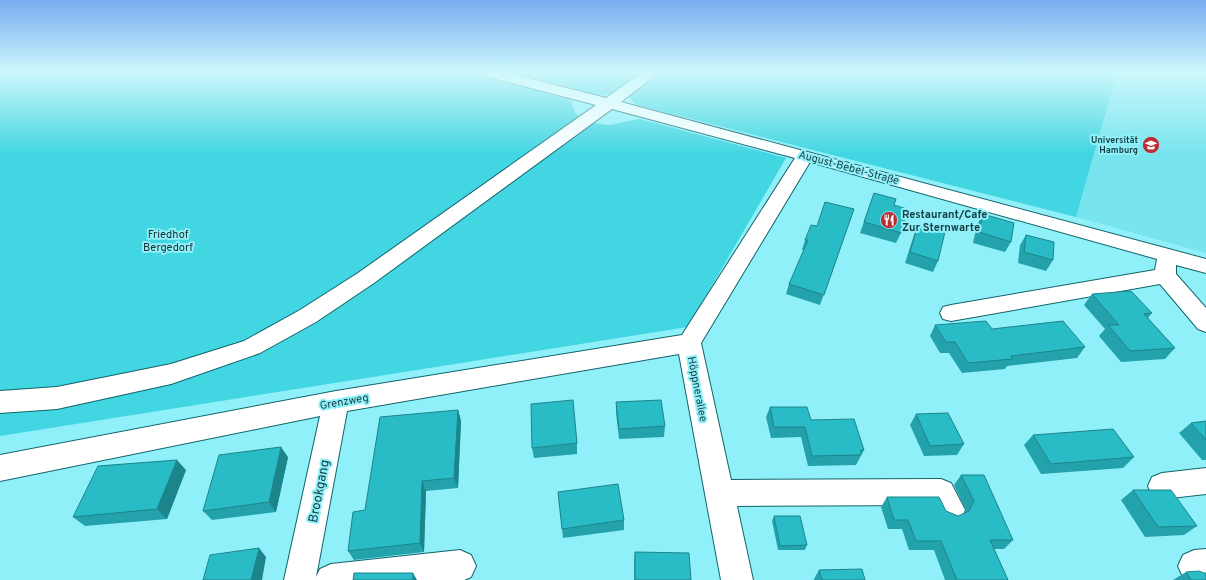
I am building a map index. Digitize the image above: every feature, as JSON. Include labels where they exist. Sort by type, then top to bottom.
[{"type":"street","name":"August-Bebel-Straße","points":[[598,100],[805,155],[1165,265],[1206,266]]},
{"type":"street","points":[[0,402],[57,398],[171,374],[252,347],[308,316],[366,278],[479,194],[614,100]]},
{"type":"street","name":"Höppnerallee","points":[[737,580],[689,343],[805,155]]},
{"type":"street","points":[[951,313],[1165,265],[1206,323]]},
{"type":"street","name":"Grenzweg","points":[[0,468],[336,402],[689,343]]},
{"type":"street","name":"Brookgang","points":[[300,580],[336,402]]},
{"type":"street","points":[[1162,486],[1206,481]]},
{"type":"street","points":[[720,493],[941,492],[950,510]]},
{"type":"street","points":[[331,580],[460,566]]},
{"type":"shaded area","name":"Universität Hamburg","points":[[1109,100],[1206,100],[1206,253],[1076,217]]},
{"type":"green space","name":"Friedhof Bergedorf","points":[[0,100],[571,100],[575,113],[586,122],[609,125],[640,119],[786,158],[688,327],[0,436]]},
{"type":"green space","points":[[632,100],[1109,100],[1076,217],[637,105]]},
{"type":"building","points":[[874,193],[896,199],[894,205],[907,209],[901,233],[864,222]]},
{"type":"building","points":[[825,202],[854,209],[824,295],[789,284],[808,240],[805,240],[811,225],[817,226]]},
{"type":"building","points":[[983,214],[1014,223],[1011,242],[979,232]]},
{"type":"building","points":[[918,224],[945,232],[938,261],[910,252]]},
{"type":"building","points":[[1026,235],[1054,242],[1053,260],[1024,252]]},
{"type":"building","points":[[1131,291],[1152,313],[1144,314],[1175,348],[1130,351],[1108,325],[1119,325],[1092,294]]},
{"type":"building","points":[[986,321],[992,329],[1063,321],[1085,347],[1011,356],[1012,359],[968,363],[955,342],[946,342],[935,325]]},
{"type":"building","points":[[573,400],[577,443],[532,448],[531,404]]},
{"type":"building","points":[[661,400],[665,426],[619,429],[616,402]]},
{"type":"building","points":[[770,407],[807,407],[811,420],[854,419],[864,450],[861,450],[861,455],[812,456],[805,427],[774,427]]},
{"type":"building","points":[[458,410],[454,478],[422,481],[420,543],[348,551],[353,512],[365,510],[380,417]]},
{"type":"building","points":[[948,413],[964,444],[930,446],[916,414]]},
{"type":"building","points":[[1206,421],[1206,440],[1191,423]]},
{"type":"building","points":[[1113,429],[1134,457],[1051,464],[1033,435]]},
{"type":"building","points":[[281,447],[269,502],[203,511],[219,455]]},
{"type":"building","points":[[177,460],[157,509],[73,517],[98,466]]},
{"type":"building","points":[[961,475],[984,475],[1013,540],[990,540],[1008,580],[957,580],[941,541],[916,541],[908,520],[894,520],[887,497],[939,497],[946,511],[958,516],[969,511],[974,501]]},
{"type":"building","points":[[618,484],[624,520],[562,529],[558,492]]},
{"type":"building","points":[[1133,490],[1171,490],[1197,526],[1158,527]]},
{"type":"building","points":[[774,516],[800,516],[807,545],[780,546]]},
{"type":"building","points":[[259,548],[251,580],[203,580],[210,555]]},
{"type":"building","points":[[635,552],[689,553],[691,580],[635,580]]},
{"type":"building","points":[[862,569],[865,580],[822,580],[819,570]]},
{"type":"building","points":[[1199,571],[1206,573],[1206,580],[1191,580],[1186,572]]},
{"type":"building","points":[[354,573],[413,573],[413,580],[353,580]]},
{"type":"place","name":"Universität Hamburg","points":[[1151,145]]},
{"type":"place","name":"Restaurant/Cafe Zur Sternwarte","points":[[889,220]]}]
